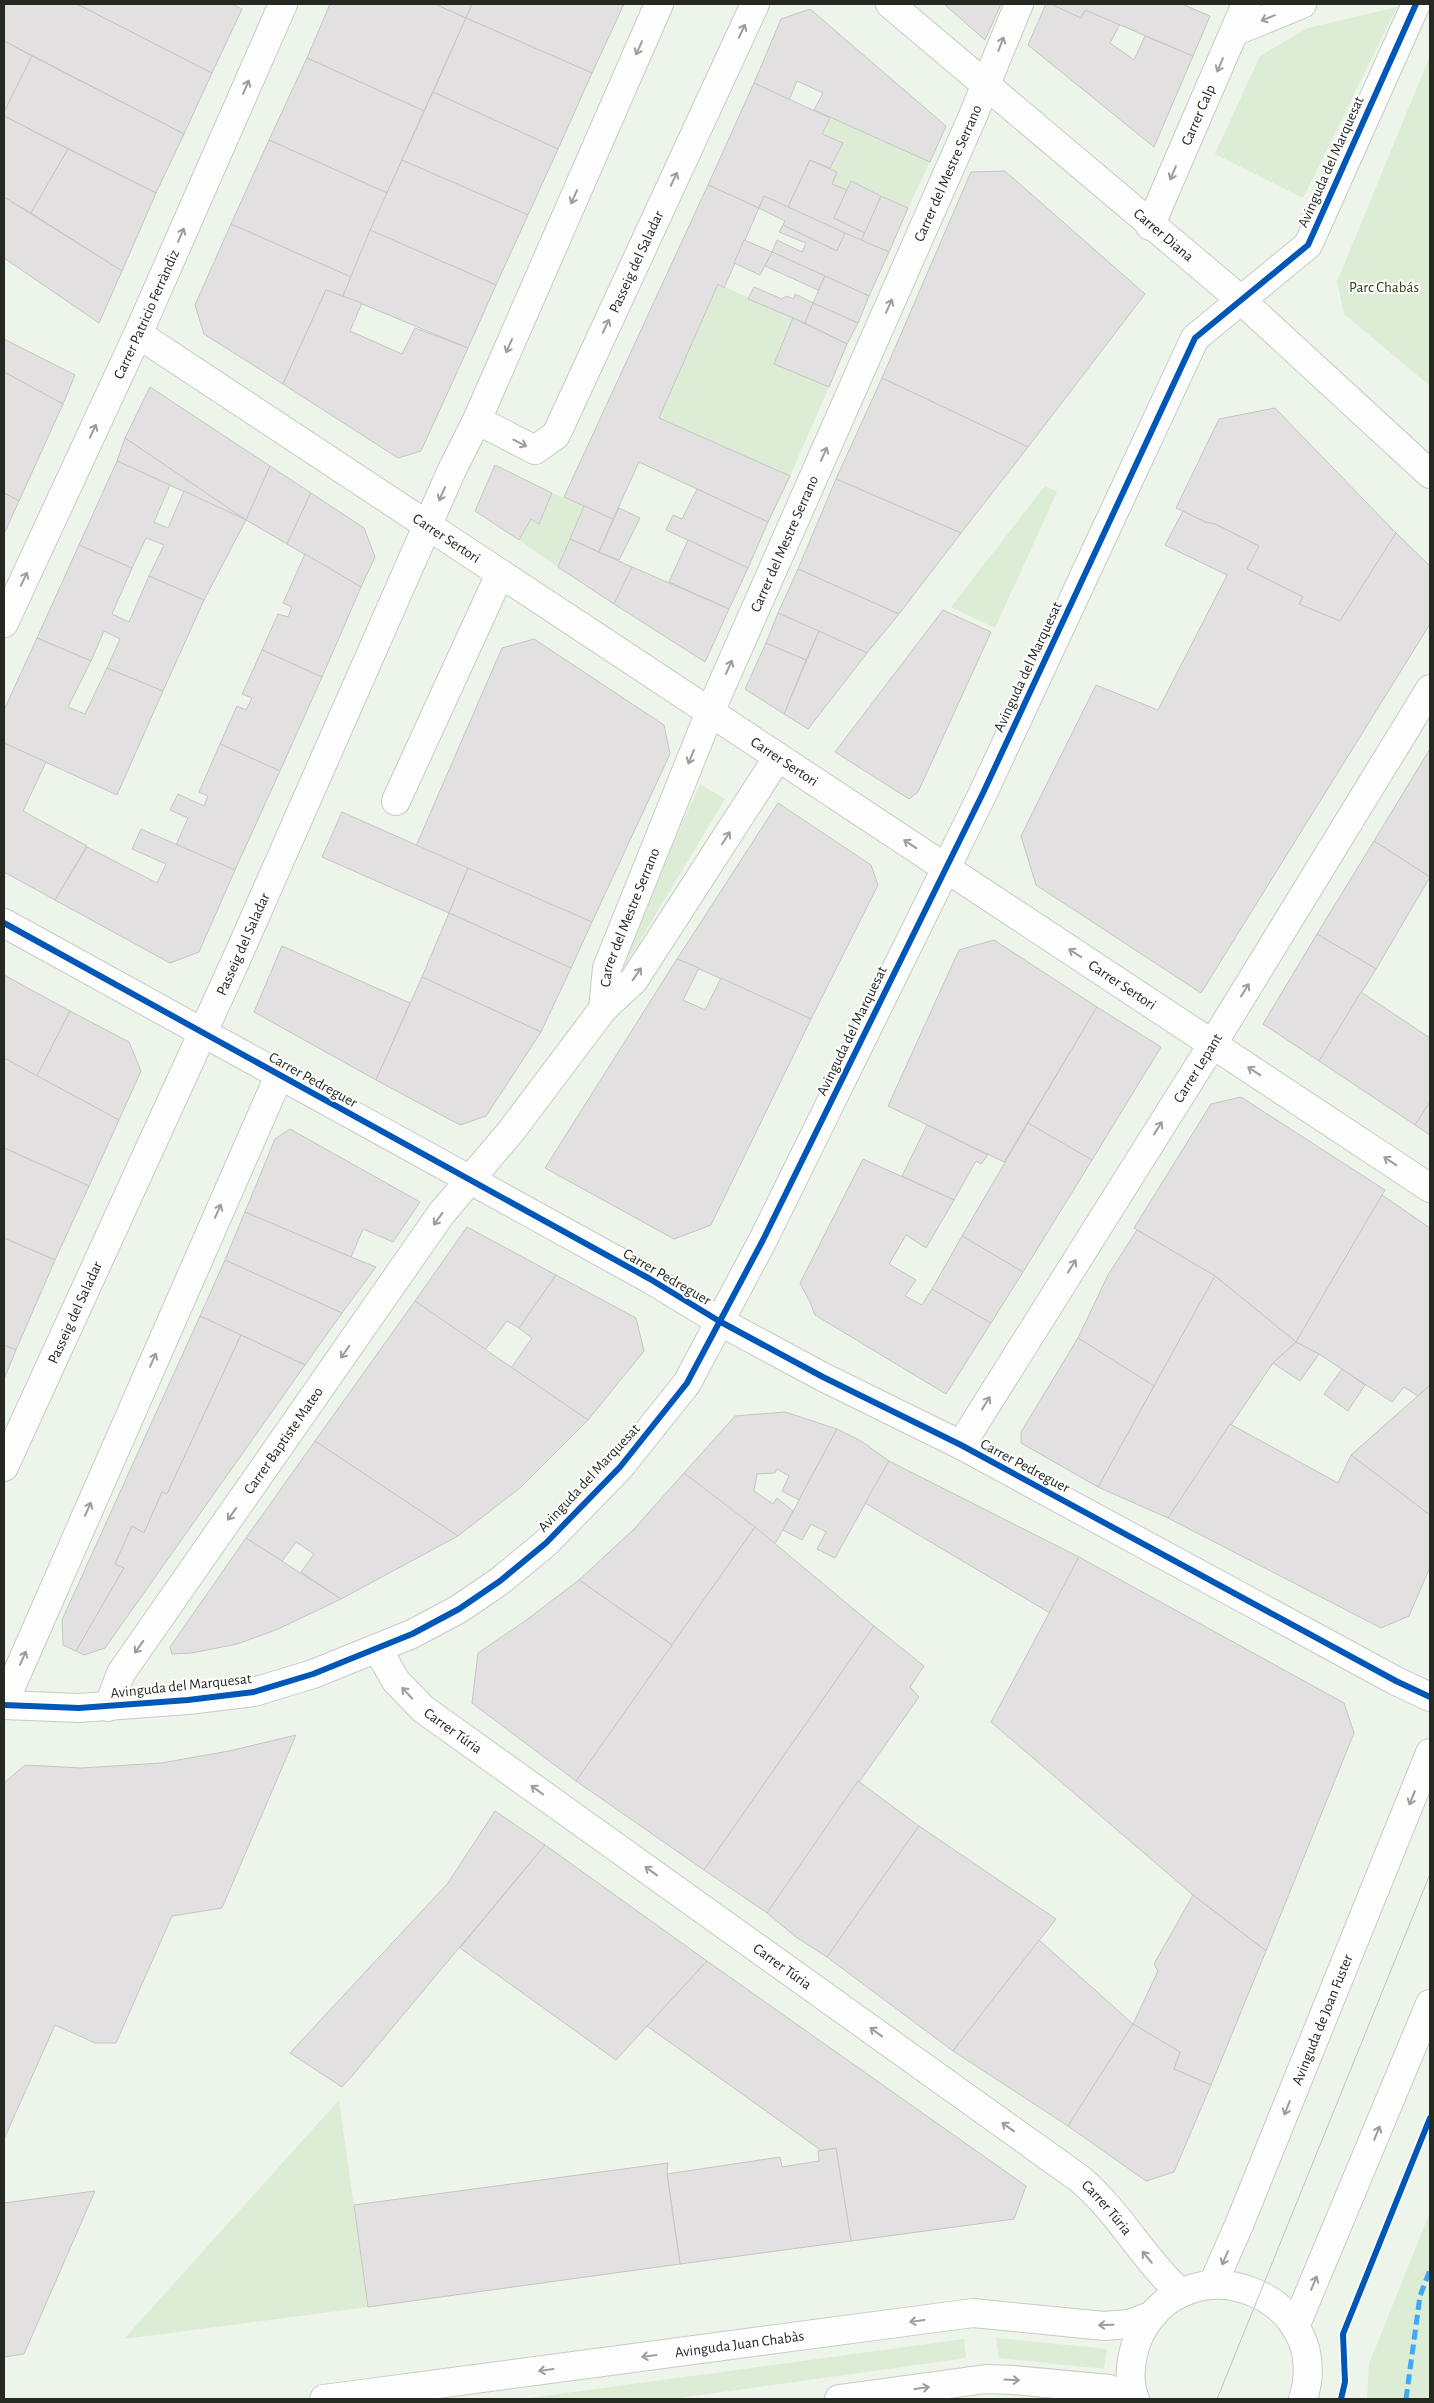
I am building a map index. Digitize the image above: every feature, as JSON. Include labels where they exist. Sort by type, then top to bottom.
[{"type":"street","name":"Carrer Patricio Ferràndiz","points":[[4,623],[138,334],[283,4]]},
{"type":"street","name":"Passeig del Saladar","points":[[4,1467],[202,1033],[477,420],[659,4]]},
{"type":"street","name":"Passeig del Saladar","points":[[477,420],[535,450],[556,435],[755,4]]},
{"type":"street","name":"Carrer Diana","points":[[890,4],[1150,226],[1241,300],[1430,474]]},
{"type":"street","name":"Carrer del Mestre Serrano","points":[[603,1009],[607,968],[710,712],[986,85],[1019,4]]},
{"type":"street","name":"Carrer Calp","points":[[1150,226],[1246,4]]},
{"type":"street","points":[[1234,32],[1302,4]]},
{"type":"street","name":"Avinguda del Marquesat","points":[[4,1704],[79,1708],[108,1707],[254,1692],[313,1674],[412,1634],[459,1609],[500,1580],[546,1543],[620,1467],[687,1383],[763,1240],[946,868],[1195,338],[1308,245],[1416,4]]},
{"type":"street","name":"Carrer Sertori","points":[[138,334],[1430,1188]]},
{"type":"street","points":[[396,801],[500,574]]},
{"type":"street","name":"Carrer Lepant","points":[[961,1445],[1212,1045],[1430,689]]},
{"type":"street","name":"Carrer del Mestre Serrano","points":[[468,1180],[512,1130],[603,1009],[634,980],[778,757]]},
{"type":"street","name":"Carrer Pedreguer","points":[[4,923],[650,1279],[719,1321],[823,1377],[961,1445],[1387,1676],[1430,1697]]},
{"type":"street","points":[[4,1704],[279,1076]]},
{"type":"street","name":"Carrer Baptiste Mateo","points":[[108,1707],[121,1673],[441,1214],[468,1180]]},
{"type":"street","name":"Carrer Túria","points":[[377,1648],[396,1681],[423,1709],[1080,2179],[1095,2192],[1144,2254],[1181,2293]]},
{"type":"street","name":"Avinguda de Joan Fuster","points":[[1213,2284],[1239,2225],[1430,1753]]},
{"type":"street","points":[[1295,2327],[1430,2004]]},
{"type":"street","points":[[1134,2399],[1131,2380],[1132,2356],[1143,2329],[1153,2314],[1181,2293],[1213,2284],[1241,2287],[1260,2293],[1286,2314],[1295,2327],[1304,2348],[1308,2367],[1303,2399]]},
{"type":"street","name":"Avinguda Juan Chabàs","points":[[324,2399],[973,2313],[1104,2326],[1129,2324],[1153,2314]]},
{"type":"street","points":[[839,2399],[986,2379],[1109,2389],[1123,2399]]},
{"type":"green space","points":[[1397,7],[1303,198],[1215,154],[1260,56],[1308,28]]},
{"type":"green space","name":"Parc Chabás","points":[[1430,56],[1430,386],[1344,314],[1337,282]]},
{"type":"green space","points":[[830,118],[930,162],[908,208],[852,181],[847,190],[832,184],[837,172],[830,168],[843,143],[822,134]]},
{"type":"green space","points":[[718,284],[793,318],[774,364],[829,387],[790,476],[659,418]]},
{"type":"green space","points":[[1045,486],[1057,492],[995,628],[951,607]]},
{"type":"green space","points":[[552,493],[584,506],[558,567],[519,540],[531,519],[539,524]]},
{"type":"green space","points":[[700,784],[725,799],[624,967],[618,965]]},
{"type":"green space","points":[[339,2100],[368,2307],[124,2339]]},
{"type":"green space","points":[[1430,2212],[1430,2399],[1367,2399],[1369,2364]]},
{"type":"green space","points":[[996,2338],[1107,2349],[1104,2369],[999,2358]]},
{"type":"green space","points":[[964,2339],[966,2358],[672,2399],[522,2399]]},
{"type":"building","points":[[4,4],[77,4],[212,73],[184,134],[4,41]]},
{"type":"building","points":[[77,4],[232,4],[242,9],[212,73]]},
{"type":"building","points":[[330,4],[435,4],[466,18],[424,111],[307,58]]},
{"type":"building","points":[[435,4],[472,4],[466,18]]},
{"type":"building","points":[[472,4],[624,4],[592,73],[466,18]]},
{"type":"building","points":[[944,4],[1001,4],[985,40]]},
{"type":"building","points":[[1046,4],[1051,4],[1081,18],[1085,10],[1120,24],[1110,43],[1134,60],[1145,36],[1193,56],[1154,147],[1028,45]]},
{"type":"building","points":[[1051,4],[1182,4],[1210,16],[1193,56],[1085,10],[1081,18]]},
{"type":"building","points":[[810,9],[946,126],[930,162],[814,110],[823,93],[797,81],[789,100],[754,83],[781,19]]},
{"type":"building","points":[[466,18],[592,73],[558,149],[433,92]]},
{"type":"building","points":[[4,41],[32,56],[4,112]]},
{"type":"building","points":[[32,56],[184,134],[156,193],[4,116],[4,112]]},
{"type":"building","points":[[307,58],[424,111],[387,193],[269,140]]},
{"type":"building","points":[[754,83],[830,118],[822,134],[843,143],[830,168],[810,160],[788,207],[764,196],[759,208],[708,185]]},
{"type":"building","points":[[433,92],[558,149],[528,215],[402,160]]},
{"type":"building","points":[[4,116],[68,149],[31,213],[4,197]]},
{"type":"building","points":[[269,140],[387,193],[351,277],[231,224]]},
{"type":"building","points":[[68,149],[156,193],[122,271],[31,213]]},
{"type":"building","points":[[402,160],[528,215],[496,285],[370,230]]},
{"type":"building","points":[[810,160],[837,172],[832,184],[847,190],[834,218],[865,233],[861,241],[788,207]]},
{"type":"building","points":[[1005,171],[1145,294],[1028,447],[882,378],[971,172]]},
{"type":"building","points":[[851,181],[881,196],[865,233],[834,218]]},
{"type":"building","points":[[708,185],[759,208],[724,288],[718,284],[659,418],[790,476],[768,522],[639,462],[613,519],[564,497]]},
{"type":"building","points":[[764,196],[845,233],[837,251],[783,225],[785,221],[759,208]]},
{"type":"building","points":[[881,196],[908,208],[889,252],[861,241]]},
{"type":"building","points":[[4,197],[122,271],[99,323],[4,258]]},
{"type":"building","points":[[231,224],[351,277],[343,296],[326,290],[283,384],[204,334],[195,305]]},
{"type":"building","points":[[783,225],[837,251],[845,233],[889,252],[869,296],[772,252],[777,240],[802,252],[806,243],[779,232]]},
{"type":"building","points":[[370,230],[496,285],[468,348],[343,296]]},
{"type":"building","points":[[744,240],[772,252],[760,275],[734,263]]},
{"type":"building","points":[[772,252],[825,276],[818,290],[765,266]]},
{"type":"building","points":[[825,276],[869,296],[858,323],[813,303]]},
{"type":"building","points":[[754,287],[782,299],[786,296],[794,299],[795,294],[813,303],[805,323],[748,299]]},
{"type":"building","points":[[326,290],[362,303],[350,331],[402,354],[415,328],[468,348],[421,451],[398,458],[283,384]]},
{"type":"building","points":[[813,303],[858,323],[847,344],[805,323]]},
{"type":"building","points":[[793,318],[847,344],[829,387],[774,364]]},
{"type":"building","points":[[4,339],[75,375],[63,404],[4,372]]},
{"type":"building","points":[[4,372],[63,404],[19,501],[4,493]]},
{"type":"building","points":[[882,378],[1028,447],[961,533],[836,479]]},
{"type":"building","points":[[150,387],[270,466],[246,520],[125,438]]},
{"type":"building","points":[[1275,408],[1396,533],[1340,621],[1299,604],[1303,597],[1247,569],[1259,546],[1215,524],[1205,522],[1176,508],[1219,419]]},
{"type":"building","points":[[125,438],[246,520],[117,461]]},
{"type":"building","points":[[117,461],[170,485],[154,522],[168,528],[184,491],[246,520],[204,600],[149,576],[164,545],[146,538],[132,568],[79,545]]},
{"type":"building","points":[[495,465],[552,493],[539,524],[531,519],[519,540],[475,511]]},
{"type":"building","points":[[270,466],[311,493],[287,544],[246,520]]},
{"type":"building","points":[[836,479],[961,533],[899,614],[798,569]]},
{"type":"building","points":[[697,489],[768,522],[748,568],[666,530],[673,515],[682,519]]},
{"type":"building","points":[[4,493],[19,501],[4,534]]},
{"type":"building","points":[[311,493],[364,528],[375,557],[361,587],[287,544]]},
{"type":"building","points":[[584,506],[613,519],[599,552],[570,539]]},
{"type":"building","points":[[619,508],[640,518],[619,560],[599,552]]},
{"type":"building","points":[[1183,511],[1205,522],[1215,524],[1259,546],[1247,569],[1303,597],[1299,604],[1340,621],[1396,533],[1430,566],[1430,624],[1201,993],[1036,885],[1021,836],[1096,685],[1158,710],[1227,575],[1165,545]]},
{"type":"building","points":[[570,539],[632,567],[614,604],[558,567]]},
{"type":"building","points":[[688,540],[748,568],[729,609],[669,582]]},
{"type":"building","points":[[79,545],[132,568],[112,614],[129,622],[149,576],[204,600],[163,691],[107,668],[120,639],[104,631],[91,661],[37,638]]},
{"type":"building","points":[[305,554],[361,587],[322,677],[262,650],[278,614],[288,617],[292,607],[283,603]]},
{"type":"building","points":[[632,567],[729,609],[705,662],[614,604]]},
{"type":"building","points":[[798,569],[899,614],[867,653],[778,613]]},
{"type":"building","points":[[943,610],[991,632],[918,792],[909,799],[835,752]]},
{"type":"building","points":[[778,613],[819,631],[806,660],[766,643]]},
{"type":"building","points":[[819,631],[867,653],[808,729],[784,714]]},
{"type":"building","points":[[37,638],[91,661],[68,707],[85,714],[107,668],[163,691],[117,795],[4,743],[4,710]]},
{"type":"building","points":[[534,639],[664,725],[670,754],[592,922],[416,846],[502,648]]},
{"type":"building","points":[[766,643],[806,660],[784,714],[745,689]]},
{"type":"building","points":[[262,650],[322,677],[280,771],[220,744],[237,706],[246,710],[252,698],[242,694]]},
{"type":"building","points":[[4,743],[46,762],[23,811],[87,846],[55,900],[4,872]]},
{"type":"building","points":[[220,744],[280,771],[235,870],[176,845],[188,818],[170,810],[178,794],[204,806],[208,796],[199,792]]},
{"type":"building","points":[[1430,749],[1430,877],[1374,841]]},
{"type":"building","points":[[778,803],[871,865],[878,885],[811,1019],[677,959]]},
{"type":"building","points":[[342,812],[468,868],[449,913],[322,857]]},
{"type":"building","points":[[141,829],[235,870],[199,952],[170,963],[55,900],[87,847],[157,883],[166,864],[132,849]]},
{"type":"building","points":[[1374,841],[1430,877],[1376,969],[1317,934]]},
{"type":"building","points":[[468,868],[592,922],[571,968],[449,913]]},
{"type":"building","points":[[449,913],[571,968],[541,1032],[422,977]]},
{"type":"building","points":[[1317,934],[1376,969],[1319,1061],[1263,1024]]},
{"type":"building","points":[[994,940],[1097,1007],[1004,1162],[888,1106],[959,950]]},
{"type":"building","points":[[282,946],[410,1003],[376,1080],[254,1012]]},
{"type":"building","points":[[677,959],[699,968],[683,1000],[705,1010],[721,978],[811,1019],[711,1225],[674,1239],[545,1168]]},
{"type":"building","points":[[4,975],[70,1011],[37,1076],[4,1058]]},
{"type":"building","points":[[422,977],[541,1032],[486,1116],[460,1125],[376,1080]]},
{"type":"building","points":[[1361,992],[1430,1038],[1430,1102],[1415,1125],[1319,1061]]},
{"type":"building","points":[[1097,1007],[1161,1047],[1092,1160],[1028,1123]]},
{"type":"building","points":[[70,1011],[129,1042],[141,1071],[119,1120],[37,1076]]},
{"type":"building","points":[[4,1058],[119,1120],[89,1186],[4,1148]]},
{"type":"building","points":[[1241,1097],[1385,1190],[1296,1342],[1215,1276],[1134,1228],[1211,1104]]},
{"type":"building","points":[[1430,1102],[1430,1135],[1415,1125]]},
{"type":"building","points":[[1028,1123],[1092,1160],[1023,1272],[962,1236]]},
{"type":"building","points":[[927,1125],[988,1155],[981,1164],[976,1161],[954,1200],[902,1176]]},
{"type":"building","points":[[290,1129],[420,1202],[393,1242],[363,1229],[351,1257],[245,1212],[275,1139]]},
{"type":"building","points":[[4,1148],[89,1186],[55,1260],[4,1238]]},
{"type":"building","points":[[863,1159],[954,1200],[926,1248],[906,1235],[889,1264],[916,1280],[905,1296],[922,1305],[932,1289],[991,1323],[946,1394],[815,1315],[800,1283]]},
{"type":"building","points":[[1382,1195],[1430,1228],[1430,1385],[1418,1396],[1404,1387],[1392,1402],[1319,1354],[1296,1342]]},
{"type":"building","points":[[245,1212],[376,1267],[342,1313],[225,1260]]},
{"type":"building","points":[[467,1227],[556,1275],[519,1328],[507,1321],[485,1350],[415,1301]]},
{"type":"building","points":[[1137,1230],[1215,1276],[1154,1386],[1078,1338],[1108,1275]]},
{"type":"building","points":[[962,1236],[1023,1272],[991,1323],[932,1289]]},
{"type":"building","points":[[4,1238],[55,1260],[16,1350],[4,1345]]},
{"type":"building","points":[[225,1260],[342,1313],[305,1365],[200,1316]]},
{"type":"building","points":[[556,1275],[636,1318],[644,1351],[588,1420],[511,1368],[532,1338],[519,1328]]},
{"type":"building","points":[[1215,1276],[1296,1342],[1273,1363],[1168,1518],[1098,1487]]},
{"type":"building","points":[[415,1301],[588,1420],[521,1487],[458,1536],[315,1441]]},
{"type":"building","points":[[200,1316],[241,1335],[167,1494],[162,1492],[144,1533],[132,1526],[115,1564],[124,1568],[76,1651],[63,1645],[62,1620]]},
{"type":"building","points":[[241,1335],[305,1365],[105,1648],[84,1655],[76,1651],[124,1568],[115,1564],[132,1526],[144,1533],[162,1492],[167,1494]]},
{"type":"building","points":[[1078,1338],[1154,1386],[1098,1487],[1021,1443],[1021,1432]]},
{"type":"building","points":[[1296,1342],[1319,1354],[1300,1381],[1273,1363]]},
{"type":"building","points":[[4,1345],[16,1350],[4,1379]]},
{"type":"building","points":[[1342,1369],[1365,1385],[1348,1411],[1324,1394]]},
{"type":"building","points":[[1430,1385],[1430,1515],[1351,1455]]},
{"type":"building","points":[[785,1412],[837,1429],[799,1500],[782,1491],[789,1476],[777,1469],[775,1473],[757,1474],[754,1491],[773,1504],[777,1498],[793,1511],[775,1544],[684,1473],[735,1416]]},
{"type":"building","points":[[1230,1424],[1338,1483],[1351,1455],[1430,1515],[1430,1567],[1409,1616],[1381,1628],[1168,1518]]},
{"type":"building","points":[[837,1429],[861,1441],[889,1461],[835,1558],[817,1549],[826,1532],[811,1524],[802,1540],[783,1530]]},
{"type":"building","points":[[315,1441],[458,1536],[341,1599],[301,1572],[314,1554],[296,1542],[282,1561],[246,1538]]},
{"type":"building","points":[[889,1461],[1079,1557],[1050,1613],[865,1503]]},
{"type":"building","points":[[684,1473],[755,1527],[672,1645],[579,1580],[634,1529]]},
{"type":"building","points":[[755,1527],[874,1626],[704,1870],[576,1781]]},
{"type":"building","points":[[246,1538],[341,1599],[276,1630],[237,1644],[192,1653],[172,1654],[170,1647]]},
{"type":"building","points":[[1079,1557],[1344,1703],[1354,1733],[1266,1951],[1193,1895],[991,1722]]},
{"type":"building","points":[[579,1580],[672,1645],[576,1781],[472,1703],[478,1653],[525,1621]]},
{"type":"building","points":[[874,1626],[924,1666],[910,1687],[919,1697],[767,1913],[704,1870]]},
{"type":"building","points":[[296,1735],[222,1908],[172,1916],[116,2043],[95,2043],[55,2025],[4,2139],[4,1783],[25,1765],[82,1768],[161,1763],[229,1751]]},
{"type":"building","points":[[858,1781],[919,1826],[827,1957],[796,1937],[767,1913]]},
{"type":"building","points":[[495,1811],[545,1845],[352,2076],[342,2087],[290,2053],[448,1883]]},
{"type":"building","points":[[919,1826],[1056,1919],[953,2051],[827,1957]]},
{"type":"building","points":[[545,1845],[707,1961],[616,2060],[460,1948]]},
{"type":"building","points":[[1193,1895],[1266,1951],[1211,2085],[1174,2069],[1180,2052],[1133,2024],[1158,1971],[1154,1964]]},
{"type":"building","points":[[1039,1940],[1133,2024],[1068,2126],[953,2051]]},
{"type":"building","points":[[707,1961],[1026,2186],[1014,2219],[851,2241],[836,2148],[822,2151],[647,2026]]},
{"type":"building","points":[[1133,2024],[1180,2052],[1174,2069],[1211,2085],[1174,2172],[1146,2181],[1068,2126]]},
{"type":"building","points":[[836,2148],[851,2241],[680,2264],[667,2174],[780,2157],[782,2167],[819,2161],[818,2151]]},
{"type":"building","points":[[668,2163],[667,2174],[680,2264],[368,2307],[354,2205]]},
{"type":"building","points":[[95,2191],[24,2354],[4,2357],[4,2203]]},
{"type":"tram line","points":[[1217,2399],[1430,1874]]},
{"type":"marked path","points":[[1406,2399],[1420,2296],[1430,2270]]},
{"type":"cycle path","points":[[4,1705],[79,1708],[188,1700],[254,1692],[313,1674],[412,1634],[459,1609],[500,1581],[546,1543],[620,1467],[687,1383],[763,1240],[983,793],[1195,338],[1308,245],[1416,4]]},
{"type":"cycle path","points":[[4,923],[650,1279],[719,1321],[823,1377],[961,1445],[1396,1681],[1430,1697]]},
{"type":"cycle path","points":[[1341,2399],[1345,2382],[1343,2334],[1430,2118]]}]
